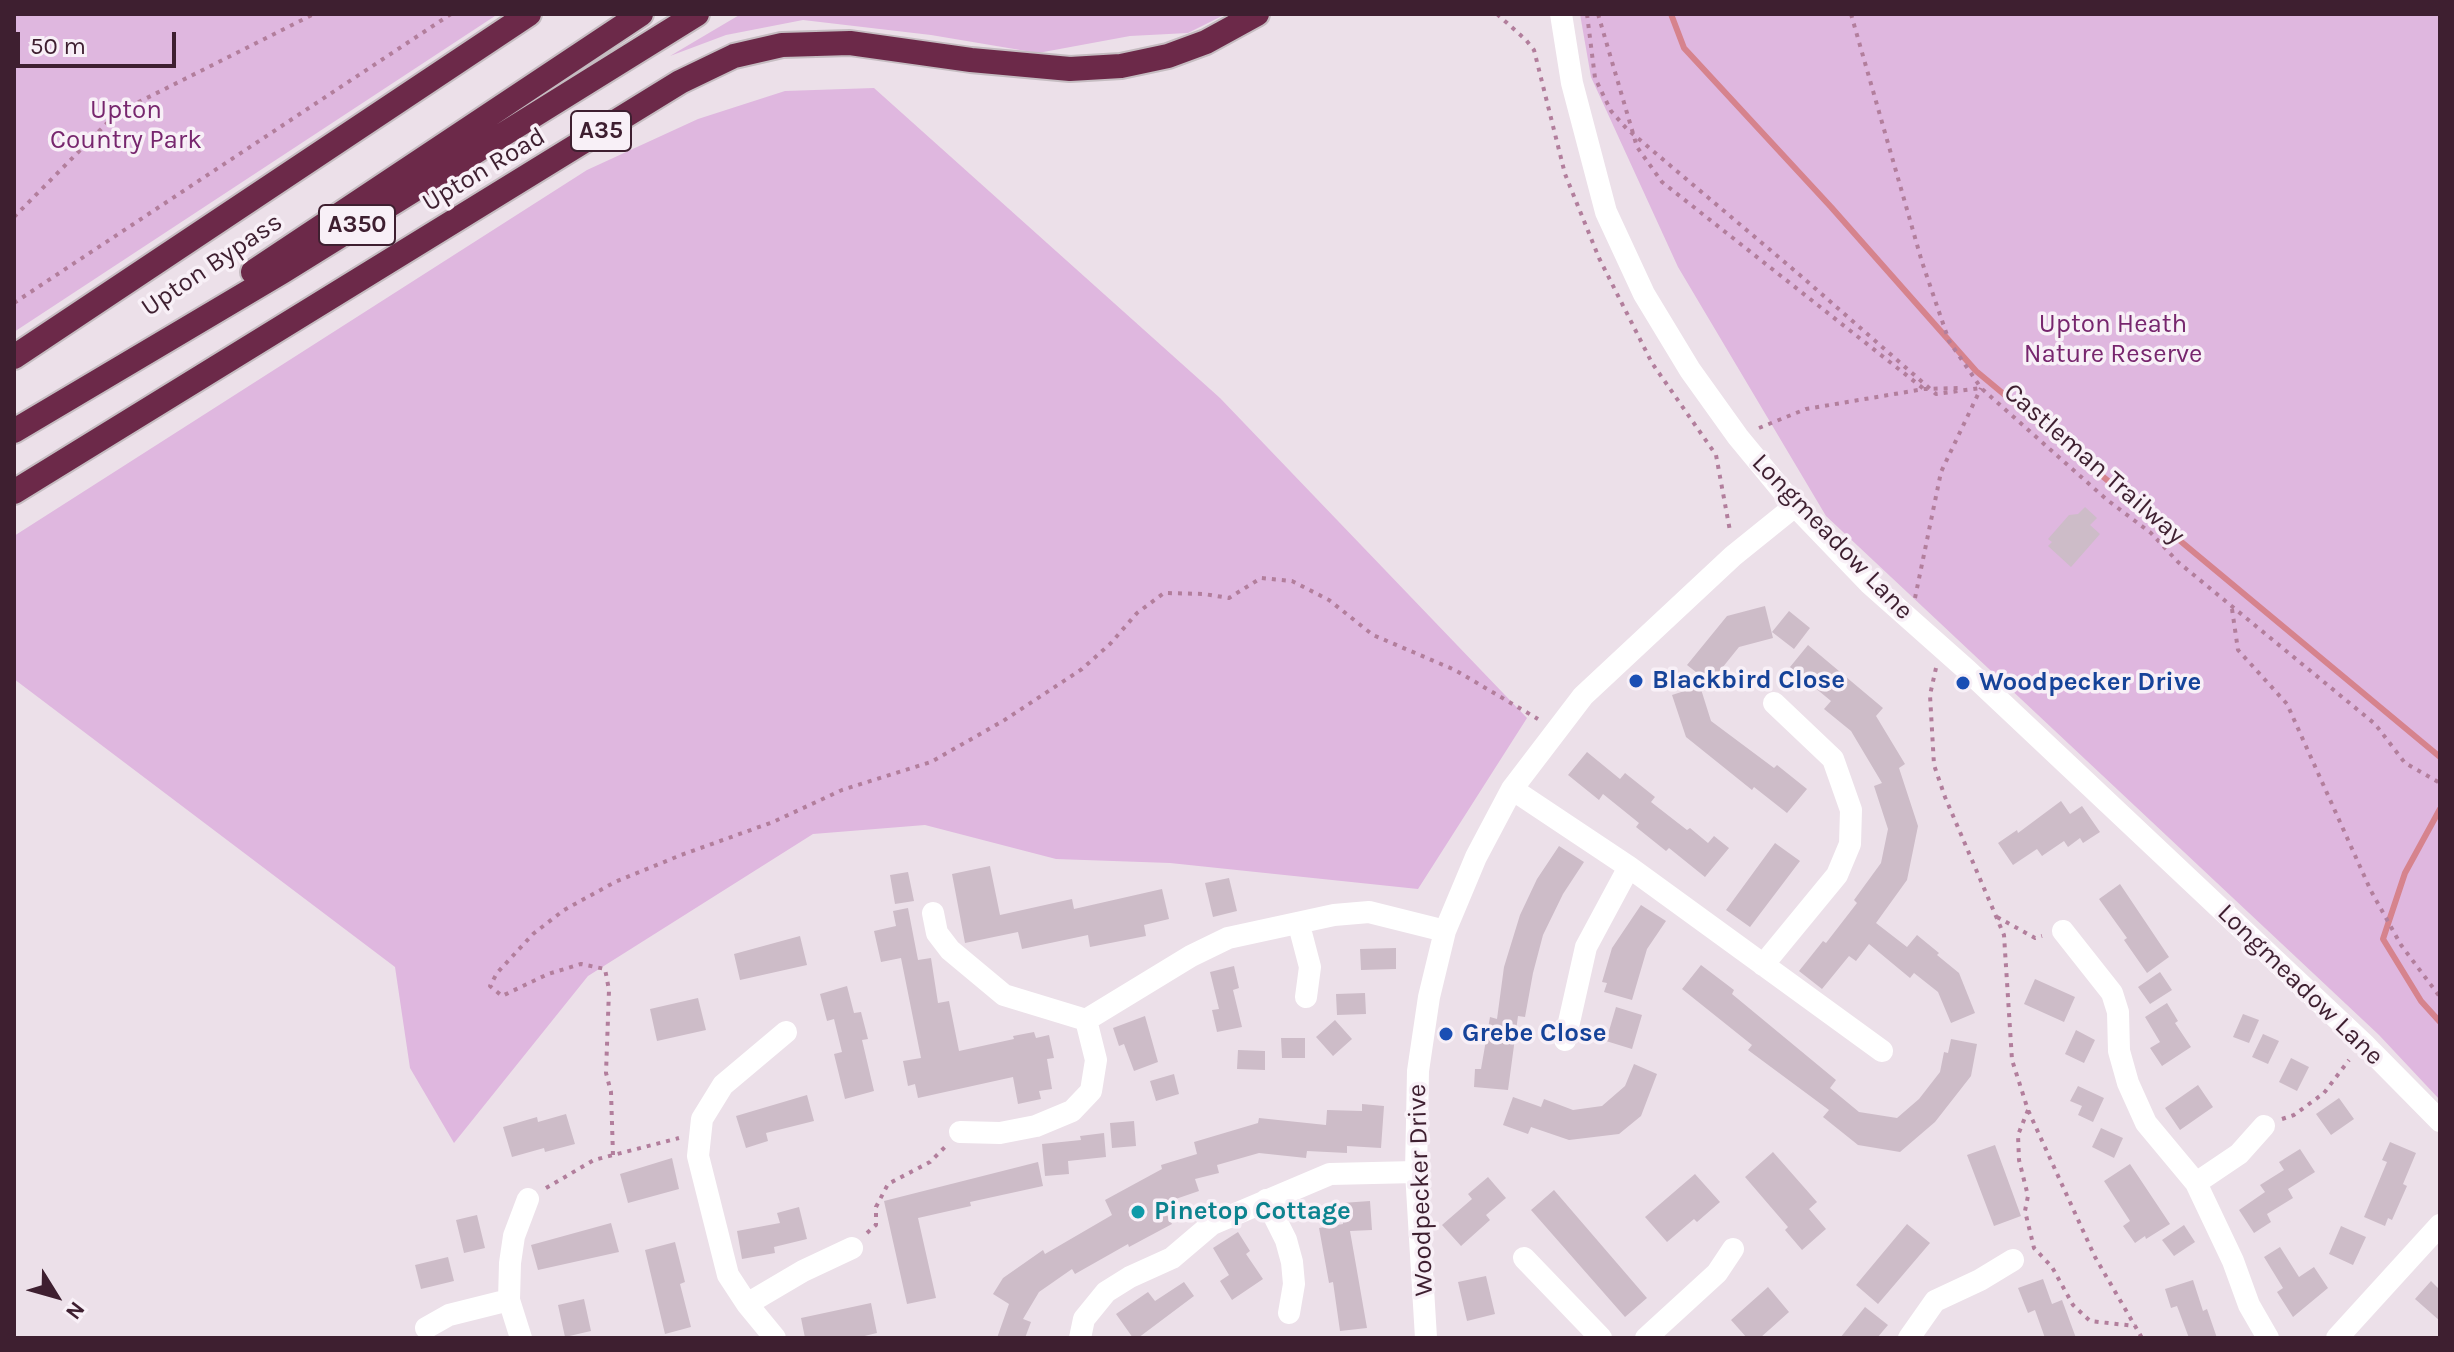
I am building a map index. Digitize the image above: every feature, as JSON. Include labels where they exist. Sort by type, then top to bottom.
[{"type":"highway","name":"Upton Bypass","points":[[14,431],[641,14]]},
{"type":"highway","name":"A350","points":[[14,431],[282,272],[697,14]]},
{"type":"highway","name":"Upton Road","points":[[14,492],[680,82],[734,56],[782,45],[850,43],[971,60],[1070,69],[1121,66],[1168,56],[1206,42],[1257,14]]},
{"type":"highway","name":"Upton Bypass","points":[[14,357],[528,15]]},
{"type":"street","name":"Longmeadow Lane","points":[[1561,14],[1572,83],[1606,212],[1644,294],[1690,370],[1738,437],[1795,506],[1869,583],[2364,1044],[2440,1121]]},
{"type":"street","name":"Woodpecker Drive","points":[[1426,1338],[1416,1172],[1418,1071],[1429,997],[1445,931],[1476,857],[1512,789],[1595,686],[1733,556],[1795,506]]},
{"type":"street","points":[[1763,965],[1837,875],[1850,844],[1851,810],[1833,759],[1774,703]]},
{"type":"street","points":[[1512,789],[1629,867],[1882,1051]]},
{"type":"street","points":[[1565,1040],[1586,947],[1629,867]]},
{"type":"street","points":[[933,913],[937,933],[950,950],[1004,995],[1086,1020],[1191,956],[1228,938],[1270,927],[1369,912],[1445,931]]},
{"type":"street","points":[[1299,925],[1310,967],[1306,997]]},
{"type":"street","points":[[2063,931],[2112,993],[2118,1012],[2119,1051],[2128,1083],[2146,1123],[2196,1183],[2233,1261],[2249,1305],[2268,1338]]},
{"type":"street","points":[[960,1132],[1000,1133],[1036,1126],[1072,1111],[1091,1091],[1096,1060],[1086,1020]]},
{"type":"street","points":[[775,1338],[728,1275],[698,1156],[702,1119],[723,1085],[786,1032]]},
{"type":"street","points":[[2196,1183],[2239,1154],[2264,1126]]},
{"type":"street","points":[[1080,1338],[1084,1319],[1106,1292],[1172,1258],[1212,1224],[1330,1174],[1416,1172]]},
{"type":"street","points":[[521,1338],[509,1300],[510,1263],[514,1236],[528,1199]]},
{"type":"street","points":[[1266,1200],[1286,1240],[1292,1262],[1294,1284],[1289,1313]]},
{"type":"street","points":[[2337,1338],[2440,1225]]},
{"type":"street","points":[[747,1304],[803,1271],[852,1248]]},
{"type":"street","points":[[1646,1338],[1717,1273],[1733,1249]]},
{"type":"street","points":[[1524,1258],[1601,1338]]},
{"type":"street","points":[[1909,1338],[1935,1301],[2013,1260]]},
{"type":"street","points":[[426,1328],[449,1315],[509,1300]]},
{"type":"path","points":[[14,217],[117,113],[314,14]]},
{"type":"path","points":[[14,303],[451,14]]},
{"type":"path","name":"Castleman Trailway","points":[[1587,14],[1595,78],[1611,111],[1627,129],[1936,394],[1981,388],[2106,499],[2151,533],[2178,562],[2375,724],[2405,763],[2440,783]]},
{"type":"path","points":[[1598,14],[1637,147],[1662,182],[1924,389]]},
{"type":"path","points":[[1851,14],[1922,262],[1949,341],[1981,388]]},
{"type":"path","points":[[1738,437],[1806,409],[1924,389],[1981,388]]},
{"type":"path","points":[[1911,620],[1941,472],[1981,388]]},
{"type":"path","points":[[613,1155],[611,1092],[606,1073],[609,990],[605,969],[581,964],[548,974],[502,996],[490,986],[497,973],[533,934],[564,910],[615,882],[773,822],[842,790],[931,762],[1003,721],[1082,669],[1110,644],[1137,613],[1164,593],[1229,598],[1261,578],[1292,581],[1329,600],[1373,635],[1455,670],[1557,731]]},
{"type":"path","points":[[2232,608],[2238,650],[2287,704],[2380,907],[2397,938],[2440,997]]},
{"type":"path","points":[[1940,646],[1930,695],[1934,765],[2004,935],[2012,1060],[2028,1110],[2095,1257],[2142,1338]]},
{"type":"path","points":[[1995,915],[2035,938],[2063,931]]},
{"type":"path","points":[[2264,1126],[2294,1115],[2324,1093],[2364,1044]]},
{"type":"path","points":[[2028,1110],[2018,1135],[2019,1160],[2028,1196],[2025,1211],[2034,1248],[2052,1267],[2073,1305],[2090,1321],[2135,1326]]},
{"type":"path","points":[[852,1248],[876,1225],[876,1207],[888,1184],[930,1162],[960,1132]]},
{"type":"path","points":[[528,1199],[594,1160],[687,1135],[701,1137]]},
{"type":"green space","name":"Upton Country Park","points":[[14,14],[498,14],[14,332]]},
{"type":"green space","points":[[741,14],[1226,14],[1188,33],[1130,36],[1038,53],[931,35],[803,20],[726,35],[670,56]]},
{"type":"green space","name":"Upton Heath Nature Reserve","points":[[1580,14],[2440,14],[2440,1100],[2379,1035],[1826,516],[1678,267],[1591,77]]},
{"type":"green space","points":[[874,88],[1220,398],[1527,718],[1418,889],[1170,863],[1056,859],[925,825],[813,834],[588,976],[454,1143],[410,1068],[395,967],[14,679],[14,536],[587,170],[698,119],[785,91]]},
{"type":"building","points":[[2085,507],[2097,518],[2090,525],[2100,534],[2071,567],[2048,546],[2052,542],[2048,539],[2069,515],[2078,514]]},
{"type":"building","points":[[1765,606],[1773,638],[1739,647],[1710,683],[1687,665],[1727,616]]},
{"type":"building","points":[[1789,611],[1810,628],[1794,649],[1772,632]]},
{"type":"building","points":[[1808,645],[1883,708],[1876,716],[1905,764],[1899,768],[1918,826],[1907,880],[1876,923],[1907,947],[1917,935],[1959,973],[1975,1013],[1951,1023],[1938,992],[1914,973],[1910,978],[1869,944],[1856,961],[1849,956],[1822,989],[1799,971],[1857,903],[1854,900],[1881,863],[1888,829],[1874,786],[1882,783],[1851,731],[1824,709],[1831,701],[1790,667]]},
{"type":"building","points":[[1700,686],[1711,721],[1807,789],[1787,813],[1754,787],[1752,790],[1686,737],[1672,695]]},
{"type":"building","points":[[1587,752],[1620,779],[1625,773],[1655,797],[1651,802],[1687,830],[1690,828],[1708,843],[1714,836],[1729,848],[1705,877],[1636,827],[1639,823],[1603,794],[1599,800],[1568,775]]},
{"type":"building","points":[[2061,801],[2070,814],[2082,806],[2100,832],[2083,843],[2080,838],[2068,847],[2064,841],[2042,856],[2037,849],[2013,865],[1998,843],[2017,830],[2018,833]]},
{"type":"building","points":[[1775,843],[1800,861],[1750,927],[1726,910]]},
{"type":"building","points":[[1559,846],[1584,862],[1563,894],[1543,935],[1525,1017],[1518,1016],[1508,1090],[1474,1087],[1475,1069],[1481,1069],[1490,1017],[1497,1019],[1504,967],[1520,915],[1537,879]]},
{"type":"building","points":[[990,866],[1000,915],[1072,899],[1074,909],[1162,889],[1169,919],[1144,925],[1146,936],[1090,947],[1088,935],[1022,949],[1018,932],[965,943],[952,874]]},
{"type":"building","points":[[908,872],[914,901],[895,904],[890,875]]},
{"type":"building","points":[[1229,878],[1237,911],[1213,917],[1205,883]]},
{"type":"building","points":[[2120,884],[2169,957],[2147,973],[2099,899]]},
{"type":"building","points":[[1641,905],[1666,921],[1647,949],[1632,1000],[1604,992],[1607,983],[1602,982],[1612,948]]},
{"type":"building","points":[[908,908],[918,960],[931,958],[938,1003],[949,1001],[959,1051],[1034,1032],[1036,1038],[1049,1035],[1054,1058],[1047,1059],[1052,1089],[1039,1091],[1041,1099],[1018,1104],[1013,1077],[918,1098],[915,1084],[908,1086],[903,1061],[921,1058],[901,958],[881,962],[874,931],[896,926],[893,911]]},
{"type":"building","points":[[800,936],[807,965],[740,980],[734,954]]},
{"type":"building","points":[[1396,948],[1396,969],[1361,970],[1360,949]]},
{"type":"building","points":[[1701,965],[1836,1080],[1830,1088],[1859,1112],[1897,1118],[1919,1099],[1940,1072],[1944,1052],[1948,1053],[1951,1039],[1977,1044],[1971,1076],[1935,1122],[1900,1152],[1858,1145],[1823,1117],[1829,1110],[1748,1050],[1752,1045],[1682,989]]},
{"type":"building","points":[[1234,966],[1239,988],[1233,990],[1242,1027],[1217,1032],[1212,1010],[1219,1009],[1210,972]]},
{"type":"building","points":[[2160,972],[2172,990],[2150,1004],[2138,987]]},
{"type":"building","points":[[2035,979],[2075,997],[2064,1022],[2024,1004]]},
{"type":"building","points":[[847,986],[854,1013],[861,1012],[868,1039],[862,1040],[874,1091],[845,1099],[834,1054],[842,1052],[834,1019],[827,1021],[820,994]]},
{"type":"building","points":[[1365,993],[1366,1014],[1337,1015],[1336,994]]},
{"type":"building","points":[[698,998],[706,1030],[657,1041],[650,1009]]},
{"type":"building","points":[[2167,1003],[2178,1021],[2175,1023],[2191,1047],[2162,1066],[2150,1048],[2160,1042],[2145,1017]]},
{"type":"building","points":[[1616,1007],[1642,1015],[1632,1049],[1606,1041]]},
{"type":"building","points":[[2243,1014],[2259,1020],[2249,1043],[2233,1037]]},
{"type":"building","points":[[1145,1016],[1158,1062],[1134,1071],[1124,1044],[1119,1046],[1113,1028]]},
{"type":"building","points":[[1335,1020],[1352,1039],[1333,1056],[1316,1037]]},
{"type":"building","points":[[2076,1030],[2095,1040],[2084,1063],[2065,1054]]},
{"type":"building","points":[[2263,1034],[2279,1041],[2268,1064],[2252,1057]]},
{"type":"building","points":[[1281,1038],[1305,1038],[1305,1058],[1282,1058]]},
{"type":"building","points":[[1238,1050],[1265,1051],[1265,1070],[1237,1069]]},
{"type":"building","points":[[2291,1058],[2309,1067],[2297,1091],[2279,1082]]},
{"type":"building","points":[[1634,1064],[1657,1074],[1641,1116],[1619,1134],[1569,1140],[1531,1127],[1528,1134],[1503,1125],[1513,1097],[1541,1107],[1544,1099],[1573,1110],[1602,1106],[1625,1086]]},
{"type":"building","points":[[1174,1074],[1179,1094],[1156,1101],[1150,1081]]},
{"type":"building","points":[[2198,1085],[2213,1107],[2180,1130],[2165,1108]]},
{"type":"building","points":[[2078,1086],[2104,1098],[2093,1122],[2078,1115],[2082,1106],[2070,1101]]},
{"type":"building","points":[[807,1095],[814,1121],[766,1133],[768,1141],[746,1148],[736,1116]]},
{"type":"building","points":[[2339,1098],[2354,1119],[2331,1135],[2316,1114]]},
{"type":"building","points":[[1362,1104],[1384,1106],[1381,1148],[1347,1146],[1347,1153],[1307,1151],[1306,1158],[1259,1153],[1217,1165],[1219,1173],[1195,1179],[1199,1191],[1161,1204],[1172,1224],[1075,1274],[1072,1269],[1039,1292],[1023,1319],[1031,1322],[1025,1338],[997,1338],[1009,1304],[993,1294],[1003,1278],[1043,1250],[1045,1254],[1112,1215],[1105,1200],[1162,1169],[1161,1165],[1197,1154],[1194,1142],[1258,1123],[1259,1118],[1326,1125],[1327,1110],[1362,1111]]},
{"type":"building","points":[[566,1114],[575,1144],[512,1157],[503,1127],[537,1117],[538,1122]]},
{"type":"building","points":[[1134,1121],[1136,1146],[1112,1148],[1110,1123]]},
{"type":"building","points":[[2101,1128],[2123,1138],[2114,1158],[2092,1147]]},
{"type":"building","points":[[1104,1133],[1106,1157],[1068,1161],[1069,1174],[1045,1176],[1042,1144],[1081,1140],[1080,1136]]},
{"type":"building","points":[[2390,1142],[2416,1153],[2403,1184],[2407,1186],[2392,1220],[2388,1218],[2385,1226],[2364,1217],[2387,1162],[2382,1160]]},
{"type":"building","points":[[1995,1145],[2021,1216],[1994,1226],[1967,1155]]},
{"type":"building","points":[[2300,1149],[2315,1172],[2288,1189],[2293,1198],[2267,1214],[2271,1222],[2254,1233],[2239,1210],[2265,1192],[2260,1185],[2284,1170],[2279,1162]]},
{"type":"building","points":[[1773,1152],[1817,1202],[1809,1209],[1826,1229],[1802,1250],[1785,1230],[1788,1227],[1745,1177]]},
{"type":"building","points":[[672,1158],[679,1189],[628,1203],[620,1174]]},
{"type":"building","points":[[1038,1162],[1043,1186],[970,1202],[971,1206],[918,1218],[936,1298],[907,1304],[884,1201]]},
{"type":"building","points":[[2130,1164],[2170,1224],[2135,1243],[2123,1226],[2130,1221],[2104,1181]]},
{"type":"building","points":[[1695,1174],[1720,1202],[1667,1242],[1645,1217]]},
{"type":"building","points":[[1488,1177],[1506,1198],[1486,1215],[1490,1220],[1461,1246],[1442,1225],[1472,1199],[1468,1194]]},
{"type":"building","points":[[1554,1190],[1647,1298],[1625,1317],[1531,1210]]},
{"type":"building","points":[[1370,1201],[1372,1230],[1350,1231],[1367,1328],[1340,1331],[1333,1282],[1329,1283],[1319,1228],[1343,1224],[1342,1203]]},
{"type":"building","points":[[799,1207],[807,1239],[774,1247],[775,1253],[742,1259],[737,1231],[780,1223],[777,1213]]},
{"type":"building","points":[[477,1215],[485,1248],[464,1253],[456,1220]]},
{"type":"building","points":[[611,1223],[619,1252],[538,1270],[531,1245]]},
{"type":"building","points":[[1907,1224],[1930,1243],[1878,1304],[1856,1285]]},
{"type":"building","points":[[2184,1225],[2195,1242],[2174,1256],[2162,1240]]},
{"type":"building","points":[[2341,1226],[2366,1237],[2353,1265],[2329,1254]]},
{"type":"building","points":[[1238,1232],[1250,1251],[1246,1254],[1263,1279],[1232,1300],[1220,1281],[1229,1275],[1213,1248]]},
{"type":"building","points":[[675,1242],[685,1282],[680,1284],[691,1327],[665,1334],[645,1250]]},
{"type":"building","points":[[2280,1247],[2299,1277],[2314,1267],[2328,1288],[2293,1317],[2277,1292],[2283,1288],[2264,1257]]},
{"type":"building","points":[[448,1257],[454,1281],[421,1289],[415,1265]]},
{"type":"building","points":[[1486,1276],[1495,1314],[1467,1321],[1458,1282]]},
{"type":"building","points":[[2043,1279],[2052,1304],[2062,1300],[2076,1338],[2045,1338],[2035,1310],[2028,1313],[2018,1288]]},
{"type":"building","points":[[2193,1280],[2203,1311],[2207,1309],[2217,1338],[2189,1338],[2177,1306],[2171,1308],[2165,1289]]},
{"type":"building","points":[[2431,1281],[2440,1290],[2440,1321],[2415,1299]]},
{"type":"building","points":[[1184,1282],[1194,1296],[1138,1338],[1133,1338],[1116,1314],[1148,1292],[1155,1301]]},
{"type":"building","points":[[1768,1287],[1789,1312],[1760,1338],[1747,1338],[1731,1320]]},
{"type":"building","points":[[584,1299],[591,1331],[565,1337],[558,1305]]},
{"type":"building","points":[[871,1303],[877,1333],[856,1338],[805,1338],[801,1318]]},
{"type":"building","points":[[1865,1307],[1888,1325],[1877,1338],[1840,1338]]},
{"type":"waterway","points":[[1671,14],[1684,48],[1831,207],[1976,371],[2440,757]]},
{"type":"waterway","points":[[2440,809],[2405,873],[2383,939],[2421,1001],[2440,1022]]},
{"type":"place","name":"Blackbird Close","points":[[1636,681]]},
{"type":"place","name":"Woodpecker Drive","points":[[1963,683]]},
{"type":"place","name":"Grebe Close","points":[[1446,1034]]},
{"type":"place","name":"Pinetop Cottage","points":[[1138,1212]]}]
